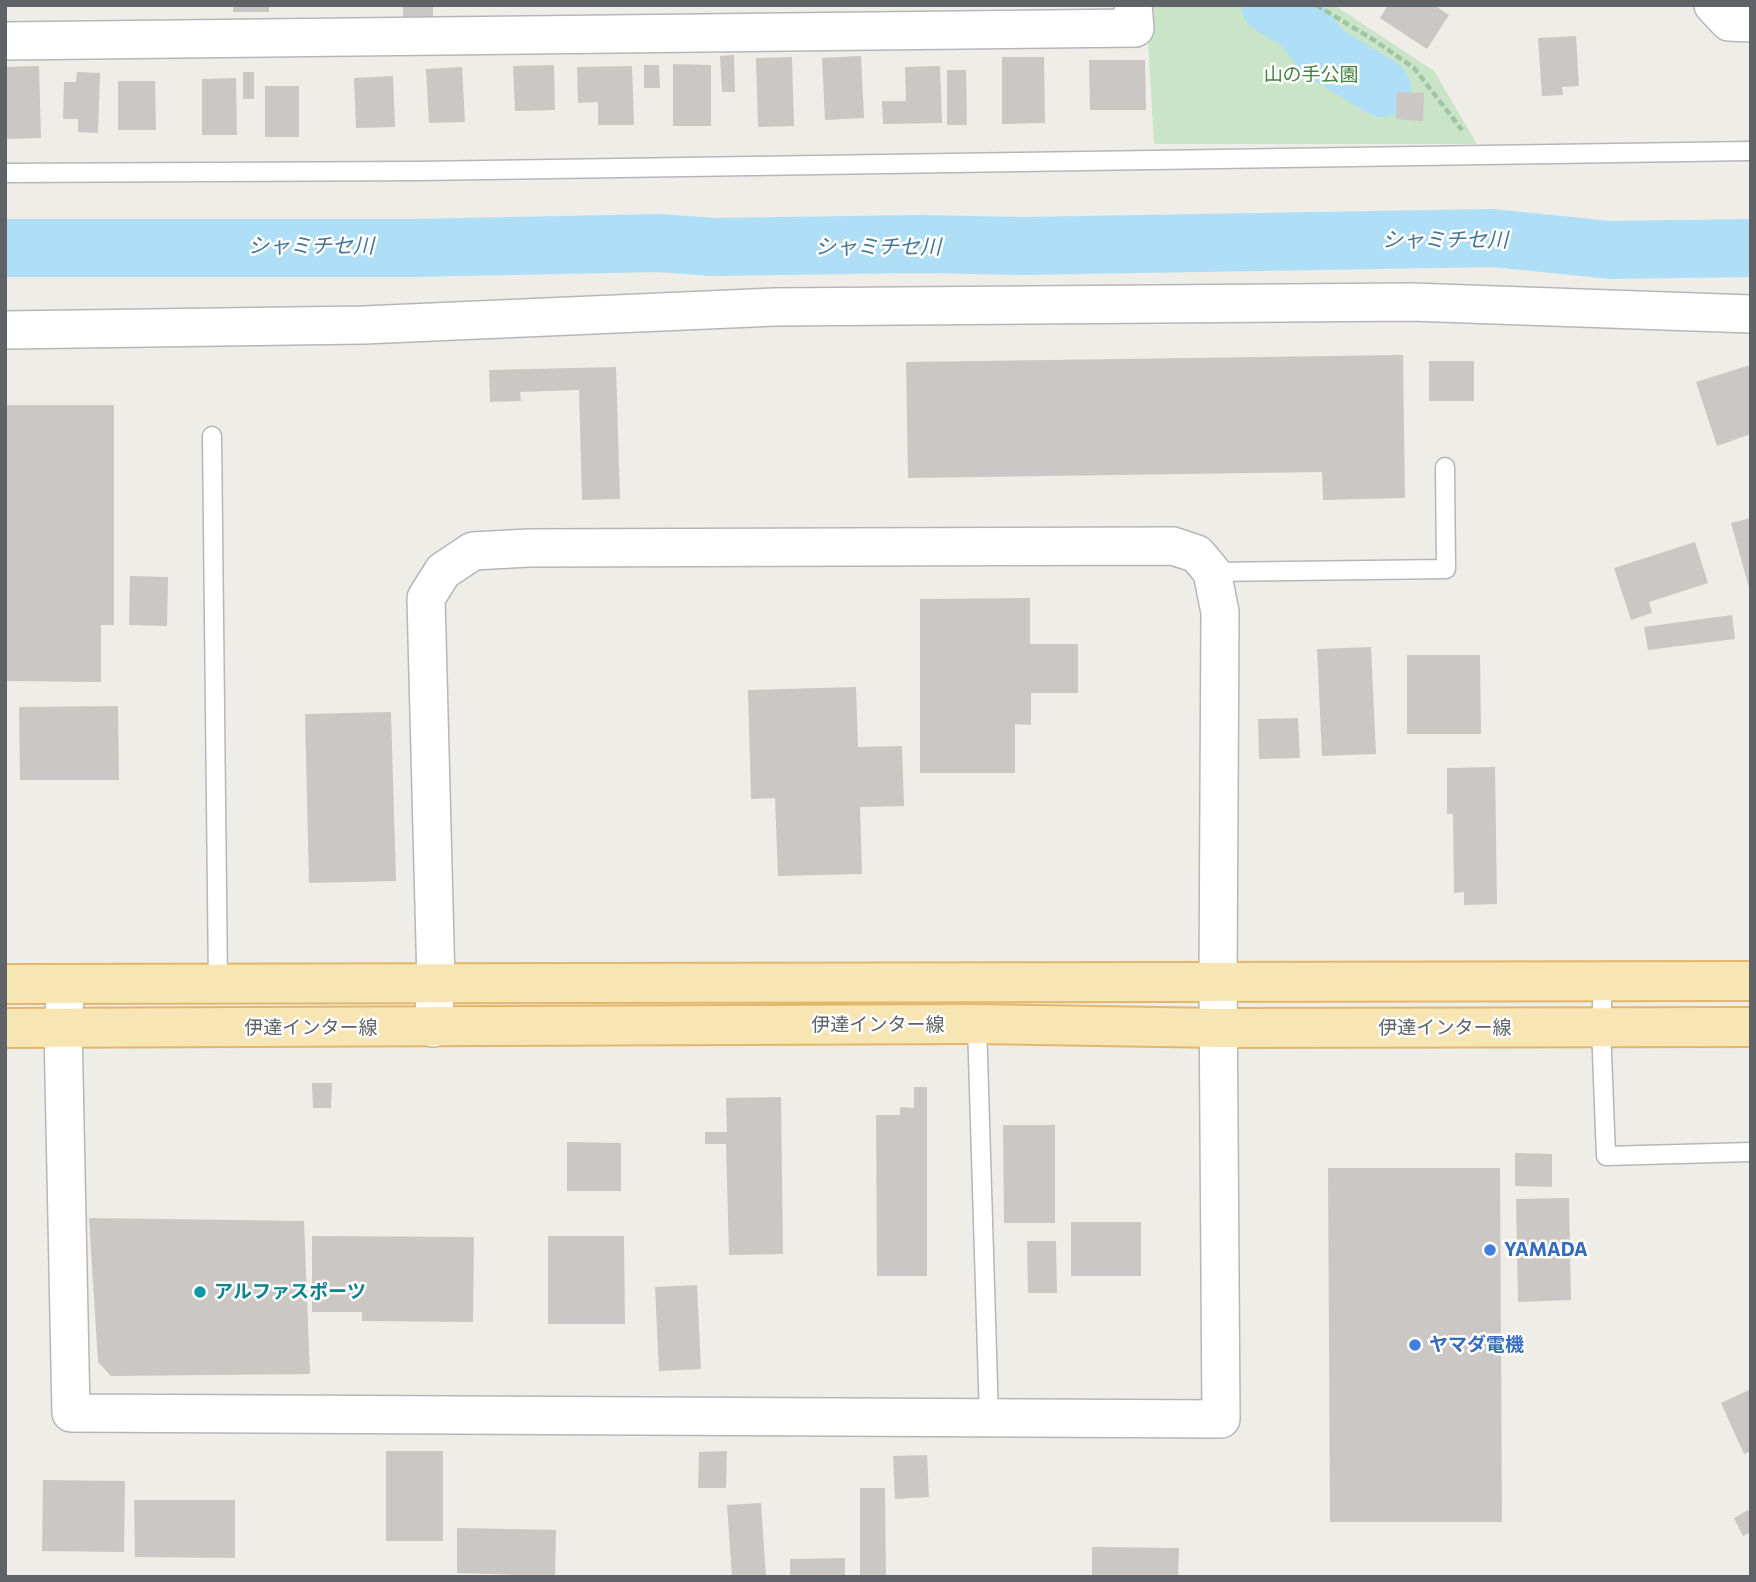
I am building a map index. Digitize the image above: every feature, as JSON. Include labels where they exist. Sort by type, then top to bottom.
[{"type":"main road","points":[[5,984],[1751,981]]},
{"type":"main road","name":"伊達インター線","points":[[5,1028],[977,1024],[1219,1028],[1751,1027]]},
{"type":"street","points":[[5,41],[483,21],[1135,29],[1133,5]]},
{"type":"street","points":[[1713,5],[1729,22],[1751,23]]},
{"type":"street","points":[[5,330],[364,325],[803,306],[1411,302],[1751,314]]},
{"type":"street","points":[[66,984],[63,1027],[71,1413],[1221,1419],[1218,982],[1220,612],[1212,572],[1197,554],[1173,546],[543,548],[474,551],[443,571],[426,598],[436,983],[433,1028]]},
{"type":"lane","points":[[5,173],[419,172],[1751,151]]},
{"type":"lane","points":[[212,436],[218,984]]},
{"type":"lane","points":[[1212,572],[1446,569],[1445,467]]},
{"type":"lane","points":[[1603,982],[1601,1028],[1606,1156],[1751,1152]]},
{"type":"lane","points":[[977,1024],[989,1418]]},
{"type":"path","points":[[1316,5],[1414,68],[1480,154]]},
{"type":"green space","name":"山の手公園","points":[[1146,5],[1334,5],[1434,71],[1477,144],[1154,144]]},
{"type":"building","points":[[233,5],[269,5],[269,12],[233,12]]},
{"type":"building","points":[[403,5],[433,5],[433,20],[403,20]]},
{"type":"building","points":[[1388,5],[1434,5],[1449,15],[1427,49],[1380,18]]},
{"type":"building","points":[[1576,36],[1579,86],[1562,87],[1563,95],[1542,96],[1538,38]]},
{"type":"building","points":[[734,55],[735,92],[722,92],[720,56]]},
{"type":"building","points":[[861,56],[864,118],[825,120],[822,58]]},
{"type":"building","points":[[792,57],[794,126],[758,127],[756,58]]},
{"type":"building","points":[[1002,57],[1044,57],[1045,123],[1002,124]]},
{"type":"building","points":[[1089,60],[1145,60],[1146,110],[1090,110]]},
{"type":"building","points":[[673,64],[711,65],[711,126],[673,126]]},
{"type":"building","points":[[554,65],[555,110],[515,111],[513,66]]},
{"type":"building","points":[[644,65],[659,65],[660,88],[644,88]]},
{"type":"building","points":[[39,66],[41,138],[6,139],[5,67]]},
{"type":"building","points":[[632,66],[634,125],[598,125],[598,102],[578,103],[577,67]]},
{"type":"building","points":[[940,66],[942,123],[883,124],[882,101],[906,101],[905,67]]},
{"type":"building","points":[[462,67],[465,122],[429,123],[426,69]]},
{"type":"building","points":[[947,70],[966,70],[967,125],[947,125]]},
{"type":"building","points":[[77,72],[100,73],[98,133],[78,132],[78,119],[63,119],[64,82],[76,82]]},
{"type":"building","points":[[243,72],[254,72],[254,99],[243,99]]},
{"type":"building","points":[[393,76],[395,127],[356,128],[354,78]]},
{"type":"building","points":[[236,78],[237,135],[202,135],[202,79]]},
{"type":"building","points":[[118,81],[155,81],[156,130],[118,130]]},
{"type":"building","points":[[265,86],[299,86],[299,137],[265,137]]},
{"type":"building","points":[[1397,92],[1424,93],[1423,121],[1396,119]]},
{"type":"building","points":[[1403,355],[1405,498],[1323,500],[1322,472],[908,478],[906,362]]},
{"type":"building","points":[[1429,361],[1474,361],[1474,401],[1429,401]]},
{"type":"building","points":[[1750,365],[1751,434],[1717,446],[1696,382]]},
{"type":"building","points":[[616,367],[620,499],[582,500],[579,390],[520,392],[521,401],[490,402],[489,370]]},
{"type":"building","points":[[5,405],[114,405],[114,625],[101,625],[101,682],[5,681]]},
{"type":"building","points":[[1751,518],[1751,591],[1750,591],[1731,523]]},
{"type":"building","points":[[1695,542],[1708,583],[1649,602],[1652,613],[1631,620],[1614,568]]},
{"type":"building","points":[[130,576],[168,577],[167,626],[129,625]]},
{"type":"building","points":[[1030,598],[1030,644],[1078,644],[1078,693],[1031,693],[1031,725],[1015,724],[1015,773],[920,773],[920,599]]},
{"type":"building","points":[[1732,615],[1735,639],[1648,650],[1644,627]]},
{"type":"building","points":[[1371,647],[1376,754],[1322,756],[1317,649]]},
{"type":"building","points":[[1407,655],[1480,655],[1481,734],[1407,734]]},
{"type":"building","points":[[856,687],[858,747],[902,746],[904,806],[860,807],[862,874],[778,876],[775,798],[751,799],[748,690]]},
{"type":"building","points":[[118,706],[119,780],[20,780],[19,707]]},
{"type":"building","points":[[391,712],[396,881],[309,883],[305,714]]},
{"type":"building","points":[[1298,718],[1300,758],[1259,759],[1258,719]]},
{"type":"building","points":[[1495,767],[1497,904],[1464,905],[1464,892],[1454,893],[1453,814],[1447,814],[1447,768]]},
{"type":"building","points":[[312,1083],[332,1083],[331,1108],[313,1108]]},
{"type":"building","points":[[914,1087],[927,1087],[927,1276],[877,1276],[876,1115],[900,1115],[900,1107],[914,1108]]},
{"type":"building","points":[[781,1097],[783,1254],[729,1255],[726,1144],[705,1144],[705,1132],[727,1132],[726,1098]]},
{"type":"building","points":[[1003,1125],[1055,1125],[1055,1223],[1004,1223]]},
{"type":"building","points":[[567,1142],[621,1143],[621,1191],[567,1191]]},
{"type":"building","points":[[1515,1153],[1552,1154],[1552,1187],[1515,1186]]},
{"type":"building","name":"ヤマダ電機","points":[[1328,1168],[1500,1168],[1502,1522],[1330,1522]]},
{"type":"building","points":[[1569,1198],[1571,1300],[1518,1302],[1516,1199]]},
{"type":"building","name":"アルファスポーツ","points":[[89,1218],[304,1221],[310,1374],[111,1376],[98,1362]]},
{"type":"building","points":[[1071,1222],[1141,1222],[1141,1276],[1071,1276]]},
{"type":"building","points":[[312,1236],[474,1237],[473,1322],[362,1321],[362,1312],[312,1312]]},
{"type":"building","points":[[548,1236],[624,1236],[625,1324],[548,1324]]},
{"type":"building","points":[[1027,1241],[1056,1241],[1057,1293],[1028,1293]]},
{"type":"building","points":[[697,1285],[701,1369],[659,1371],[655,1287]]},
{"type":"building","points":[[1751,1389],[1751,1451],[1744,1454],[1721,1403]]},
{"type":"building","points":[[386,1451],[443,1451],[443,1541],[386,1541]]},
{"type":"building","points":[[727,1451],[726,1488],[698,1488],[699,1452]]},
{"type":"building","points":[[927,1455],[929,1497],[895,1499],[893,1456]]},
{"type":"building","points":[[43,1480],[125,1481],[124,1552],[42,1551]]},
{"type":"building","points":[[860,1488],[885,1488],[886,1577],[860,1577]]},
{"type":"building","points":[[134,1500],[235,1500],[235,1558],[135,1557]]},
{"type":"building","points":[[761,1503],[766,1577],[732,1577],[727,1505]]},
{"type":"building","points":[[1748,1510],[1751,1516],[1751,1532],[1743,1536],[1734,1518]]},
{"type":"building","points":[[457,1528],[556,1530],[555,1576],[457,1573]]},
{"type":"building","points":[[1092,1547],[1179,1548],[1178,1577],[1092,1577]]},
{"type":"building","points":[[845,1558],[845,1577],[790,1577],[790,1559]]},
{"type":"waterway","points":[[1270,5],[1301,24],[1323,52],[1382,88]]},
{"type":"waterway","name":"シャミチセ川","points":[[5,248],[413,248],[659,243],[713,247],[919,244],[1024,246],[1493,238],[1610,250],[1751,248]]},
{"type":"place","name":"YAMADA","points":[[1490,1250]]},
{"type":"place","name":"アルファスポーツ","points":[[200,1292]]},
{"type":"place","name":"ヤマダ電機","points":[[1415,1345]]}]
